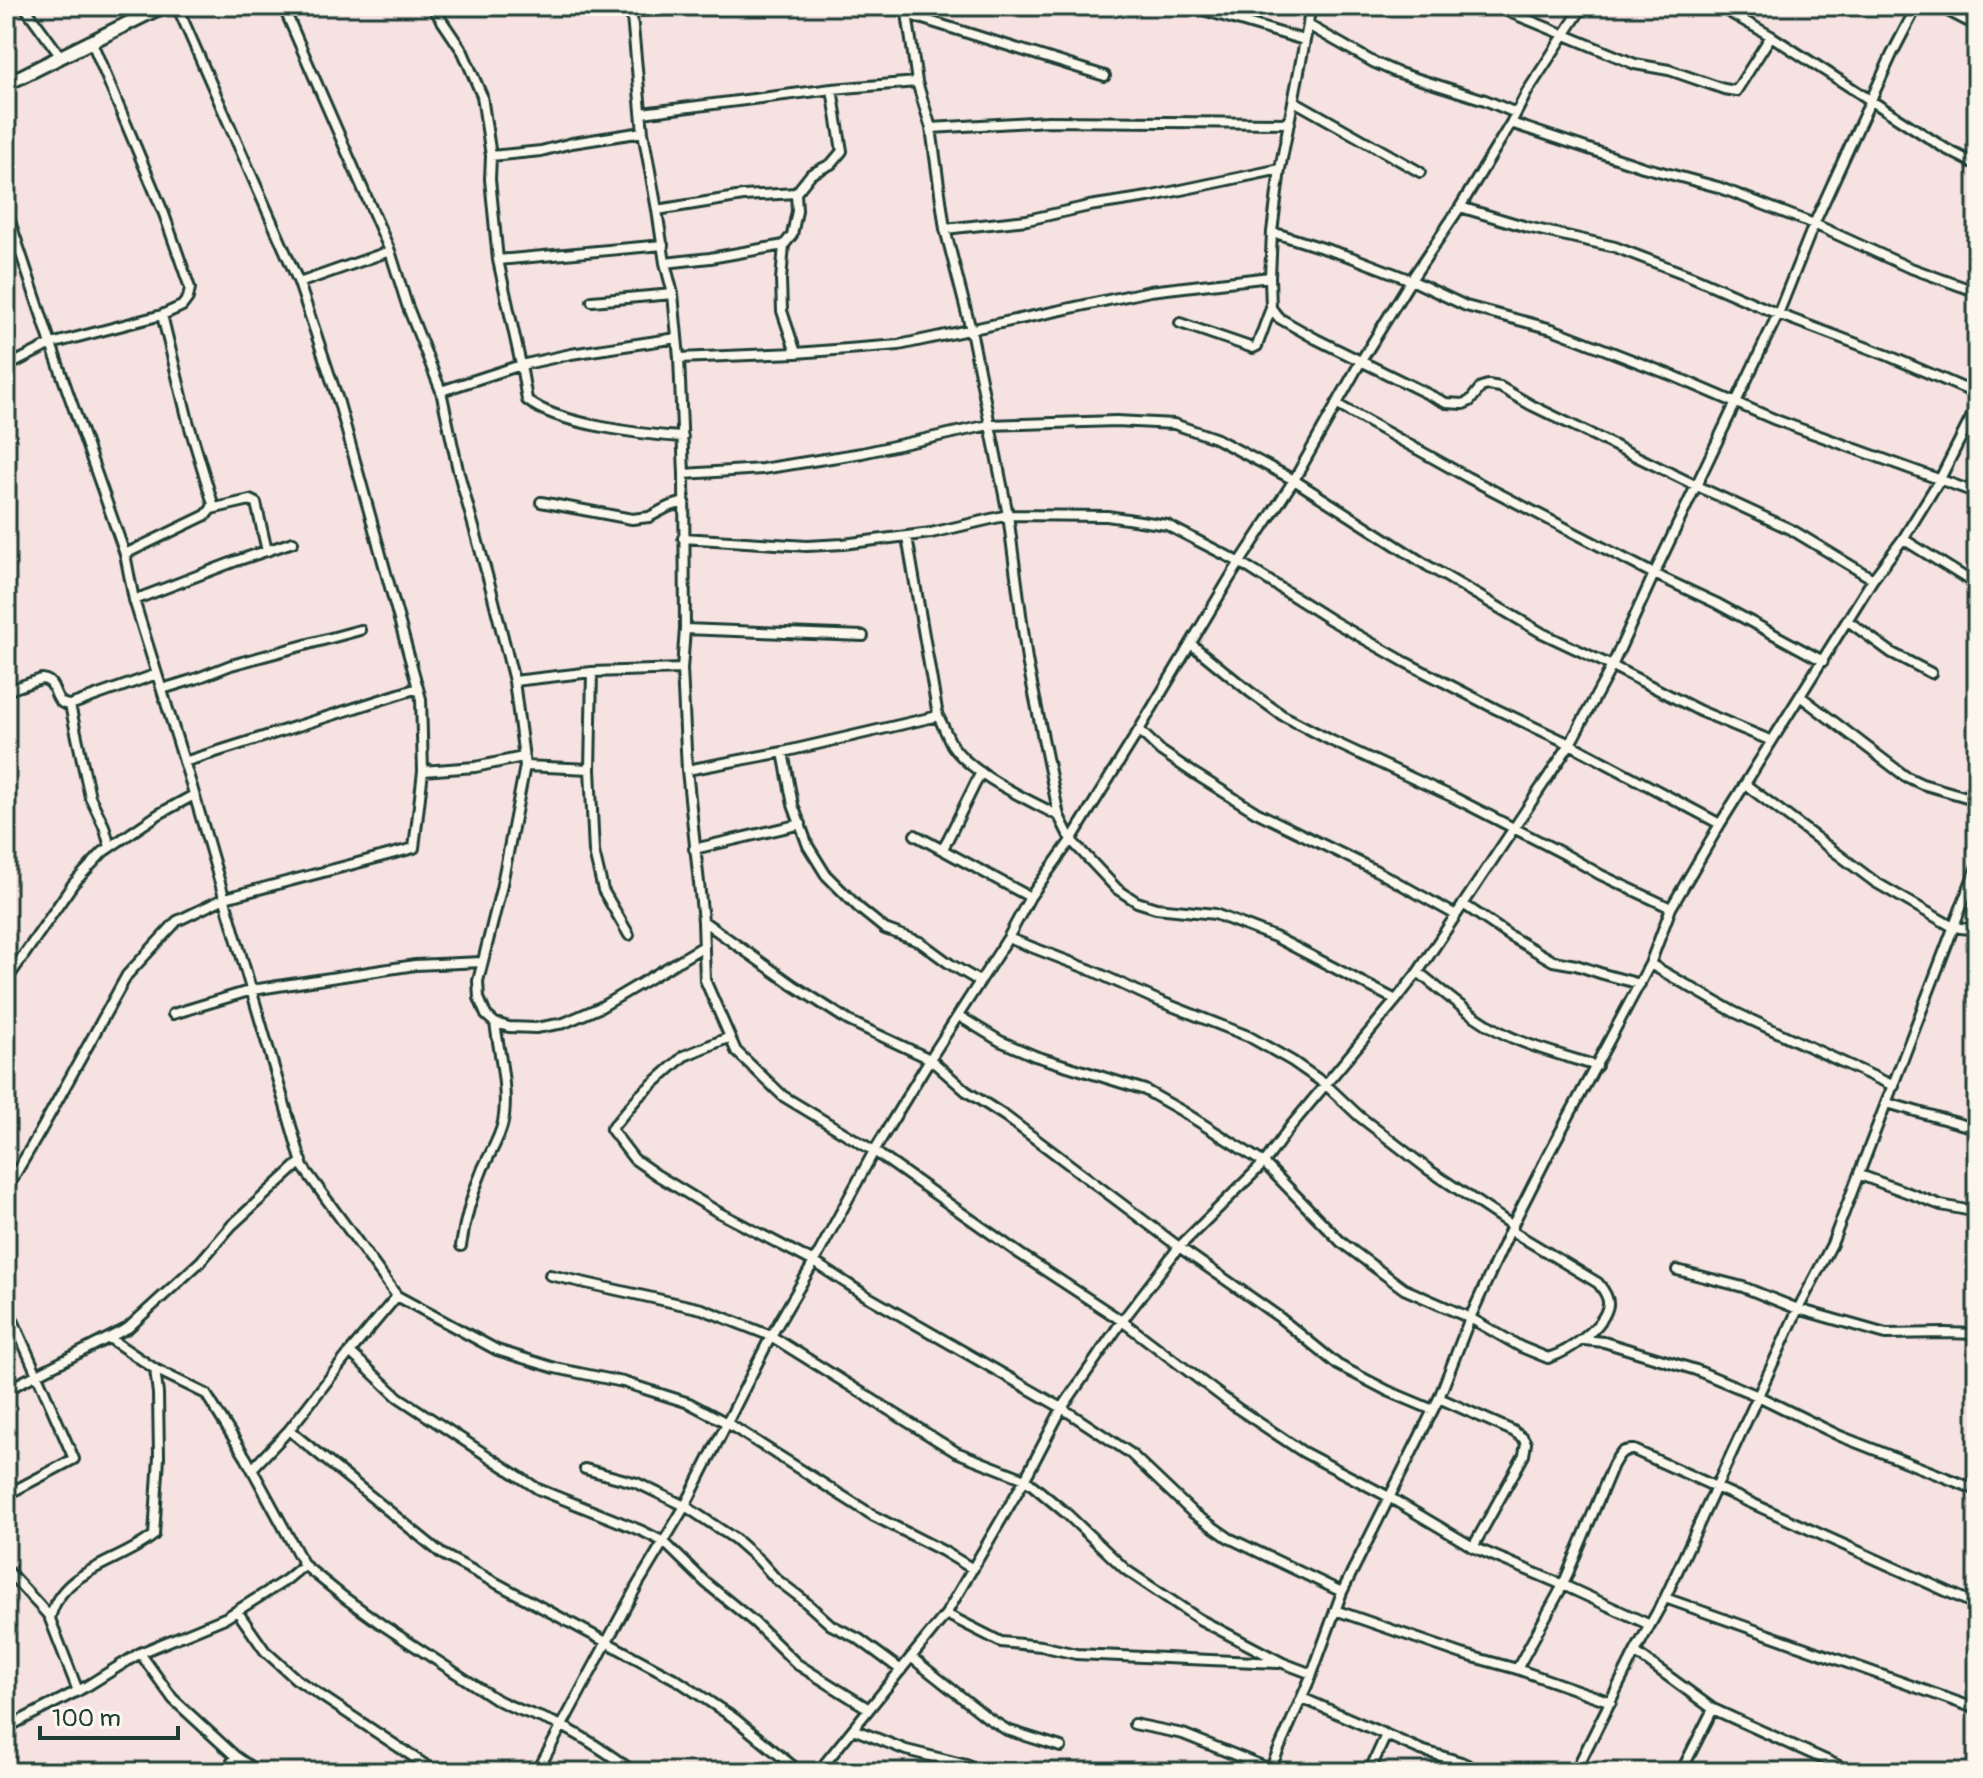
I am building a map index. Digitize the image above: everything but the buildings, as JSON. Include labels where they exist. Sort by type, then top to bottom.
[{"type":"main road","points":[[6,84],[163,6]]},
{"type":"street","points":[[24,6],[61,57]]},
{"type":"street","points":[[6,1190],[127,975],[177,921],[225,898],[414,848],[423,771],[421,699],[339,403],[299,283],[177,6]]},
{"type":"street","points":[[283,6],[390,251],[407,305],[441,391],[458,470],[514,681],[524,762],[501,889],[478,981],[479,998],[486,1015],[495,1023],[509,1027],[536,1028],[564,1023],[601,1007],[704,946]]},
{"type":"street","points":[[432,6],[463,52],[482,96],[491,156],[490,179],[498,260],[527,400],[555,414],[598,425],[651,436],[683,437]]},
{"type":"street","points":[[797,6],[631,9],[643,132],[673,294],[679,358],[684,474],[685,629],[682,669],[687,770],[703,921],[705,980],[736,1051],[783,1096],[874,1151],[1020,1254],[1122,1321],[1237,1408],[1303,1452],[1389,1497],[1473,1547],[1650,1625]]},
{"type":"street","points":[[1190,6],[1304,40]]},
{"type":"street","points":[[1180,323],[1253,348],[1262,337],[1271,308],[1272,232],[1280,169],[1310,6]]},
{"type":"street","points":[[1495,6],[1635,64],[1669,70],[1736,91],[1771,36]]},
{"type":"street","points":[[537,1772],[606,1643],[685,1506],[771,1336],[874,1151],[1008,938],[1030,897],[1071,840],[1231,576],[1294,480],[1361,361],[1583,6]]},
{"type":"street","points":[[1718,6],[1771,36],[1946,149],[1977,165]]},
{"type":"street","points":[[818,1772],[946,1614],[1025,1479],[1062,1408],[1122,1321],[1179,1247],[1264,1163],[1418,972],[1570,744],[1612,666],[1778,314],[1814,224],[1917,6]]},
{"type":"street","points":[[1938,6],[1977,26]]},
{"type":"street","points":[[1105,76],[907,10],[917,82],[931,128],[945,229],[971,330],[1008,515],[1027,660],[1059,816],[1071,840],[1117,889],[1137,902],[1156,908],[1215,914],[1275,937],[1396,1000]]},
{"type":"street","points":[[1308,25],[1385,67],[1516,113]]},
{"type":"street","points":[[6,367],[51,344],[162,315],[182,306],[188,298],[190,288],[164,214],[91,40]]},
{"type":"street","points":[[642,113],[832,89],[917,82]]},
{"type":"street","points":[[796,353],[782,311],[784,245],[792,235],[797,211],[796,193],[811,174],[831,164],[842,151],[832,89]]},
{"type":"street","points":[[1294,101],[1420,172]]},
{"type":"street","points":[[931,128],[1048,121],[1290,123]]},
{"type":"street","points":[[1511,123],[1643,167],[1718,187],[1814,224],[1908,267],[1977,292]]},
{"type":"street","points":[[491,156],[541,151],[643,132]]},
{"type":"street","points":[[945,229],[1027,220],[1280,169]]},
{"type":"street","points":[[657,210],[743,196],[796,193]]},
{"type":"street","points":[[1460,207],[1527,227],[1615,247],[1977,394]]},
{"type":"street","points":[[6,209],[125,554],[134,600],[303,1167],[397,1296],[497,1350],[555,1368],[623,1382],[689,1403],[727,1423],[874,1516],[973,1569]]},
{"type":"street","points":[[1272,232],[1351,257],[1466,306],[1552,329],[1776,420],[1977,493]]},
{"type":"street","points":[[498,260],[663,245]]},
{"type":"street","points":[[665,263],[784,245]]},
{"type":"street","points":[[299,283],[390,251]]},
{"type":"street","points":[[679,358],[899,345],[1150,291],[1270,277]]},
{"type":"street","points":[[592,301],[673,294]]},
{"type":"street","points":[[1271,308],[1279,318],[1446,403],[1463,404],[1470,401],[1481,387],[1500,387],[1531,405],[1792,530],[1873,579]]},
{"type":"street","points":[[125,554],[206,515],[213,504],[188,421],[162,315]]},
{"type":"street","points":[[441,391],[521,365],[677,338]]},
{"type":"street","points":[[1336,404],[1467,477],[1823,661]]},
{"type":"street","points":[[1134,1724],[1183,1734],[1269,1771],[1312,1674],[1342,1592],[1439,1398],[1470,1318],[1512,1228],[1650,964],[1671,908],[1873,579],[1903,539],[1940,479],[1977,406]]},
{"type":"street","points":[[684,474],[762,469],[862,453],[989,425],[1116,421],[1174,424],[1215,438],[1294,480],[1529,626],[1700,711],[1772,741]]},
{"type":"street","points":[[211,509],[253,500],[267,551]]},
{"type":"street","points":[[541,502],[632,519],[649,517],[684,502]]},
{"type":"street","points":[[683,538],[807,546],[843,544],[931,533],[1008,515],[1107,516],[1167,525],[1241,563],[1405,662],[1570,744],[1720,824]]},
{"type":"street","points":[[907,537],[938,716],[953,746],[981,772],[1059,816]]},
{"type":"street","points":[[1903,539],[1977,585]]},
{"type":"street","points":[[134,600],[293,542]]},
{"type":"street","points":[[1848,621],[1892,653],[1931,673]]},
{"type":"street","points":[[685,629],[863,636]]},
{"type":"street","points":[[162,689],[231,665],[360,630]]},
{"type":"street","points":[[1191,644],[1282,715],[1671,908]]},
{"type":"street","points":[[514,681],[592,672],[682,669]]},
{"type":"street","points":[[592,672],[590,769],[596,866],[603,890],[629,935]]},
{"type":"street","points":[[6,691],[46,678],[58,700],[70,705],[157,674]]},
{"type":"street","points":[[184,762],[418,688]]},
{"type":"street","points":[[1800,696],[1905,776],[1977,800]]},
{"type":"street","points":[[70,705],[90,797],[110,847]]},
{"type":"street","points":[[687,770],[783,752],[938,716]]},
{"type":"street","points":[[1139,730],[1183,767],[1256,812],[1375,870],[1456,915]]},
{"type":"street","points":[[783,752],[793,805],[808,846],[826,875],[885,929],[920,942],[979,981]]},
{"type":"street","points":[[423,771],[524,762],[590,769]]},
{"type":"street","points":[[943,849],[981,772]]},
{"type":"street","points":[[1746,785],[1875,882],[1953,927],[1977,930]]},
{"type":"street","points":[[6,981],[73,884],[103,852],[159,814],[194,795]]},
{"type":"street","points":[[6,815],[6,849]]},
{"type":"street","points":[[694,849],[801,824]]},
{"type":"street","points":[[915,835],[1030,897]]},
{"type":"street","points":[[1575,1772],[1665,1598],[1798,1309],[1832,1244],[1977,866]]},
{"type":"street","points":[[1463,904],[1553,961],[1640,984]]},
{"type":"street","points":[[703,921],[849,1021],[930,1059],[966,1091],[1005,1116],[1179,1247],[1279,1317],[1338,1365],[1433,1410]]},
{"type":"street","points":[[959,1016],[1000,1041],[1035,1056],[1145,1090],[1182,1111],[1264,1163],[1341,1242],[1391,1280],[1404,1289],[1470,1318],[1521,1347],[1548,1358],[1559,1355],[1584,1340],[1604,1316],[1609,1304],[1598,1283],[1429,1170],[1359,1116],[1325,1084],[1292,1061],[1248,1036],[1008,938]]},
{"type":"street","points":[[173,1014],[252,990],[415,965],[482,962]]},
{"type":"street","points":[[6,963],[17,965]]},
{"type":"street","points":[[1650,964],[1734,1012],[1894,1086]]},
{"type":"street","points":[[1418,972],[1475,1017],[1499,1031],[1519,1041],[1597,1066]]},
{"type":"street","points":[[461,1246],[470,1200],[504,1120],[495,1023]]},
{"type":"street","points":[[730,1037],[684,1056],[639,1096],[611,1129],[634,1159],[718,1212],[814,1262],[877,1302],[1062,1408],[1130,1453],[1193,1513],[1229,1538],[1342,1592]]},
{"type":"street","points":[[1887,1103],[1977,1127]]},
{"type":"street","points":[[6,1390],[128,1328],[302,1161]]},
{"type":"street","points":[[1860,1175],[1941,1205],[1977,1212]]},
{"type":"street","points":[[1677,1270],[1743,1287],[1798,1309],[1886,1334],[1977,1334]]},
{"type":"street","points":[[550,1275],[702,1309],[771,1336],[956,1452],[1025,1479],[1126,1570],[1199,1619],[1283,1663],[1312,1674]]},
{"type":"street","points":[[252,1469],[289,1430],[397,1296]]},
{"type":"street","points":[[6,1304],[74,1459],[6,1495]]},
{"type":"street","points":[[109,1338],[155,1369],[206,1394],[252,1469],[304,1565],[390,1631],[494,1698],[511,1708],[561,1726],[634,1772]]},
{"type":"street","points":[[1584,1340],[1604,1342],[1696,1370],[1840,1436],[1977,1490]]},
{"type":"street","points":[[350,1352],[398,1397],[538,1489],[664,1542],[797,1664],[869,1709]]},
{"type":"street","points":[[50,1617],[64,1591],[78,1579],[94,1567],[142,1545],[154,1535],[159,1457],[155,1369]]},
{"type":"street","points":[[1439,1398],[1513,1431],[1526,1443],[1524,1455],[1473,1547]]},
{"type":"street","points":[[289,1430],[442,1554],[677,1680],[734,1718],[800,1772]]},
{"type":"street","points":[[1517,1669],[1563,1585],[1613,1465],[1625,1450],[1634,1450],[1977,1605]]},
{"type":"street","points":[[585,1469],[637,1483],[685,1506],[735,1539],[776,1579],[831,1625],[859,1639],[901,1670]]},
{"type":"street","points":[[6,1728],[78,1691],[140,1653],[227,1617],[304,1565]]},
{"type":"street","points":[[6,1569],[50,1617],[78,1691]]},
{"type":"street","points":[[1665,1598],[1977,1709]]},
{"type":"street","points":[[1335,1610],[1611,1702]]},
{"type":"street","points":[[237,1611],[265,1651],[296,1679],[436,1772]]},
{"type":"street","points":[[946,1614],[1001,1642],[1076,1654],[1283,1663]]},
{"type":"street","points":[[1635,1652],[1713,1709],[1852,1772]]},
{"type":"street","points":[[140,1653],[173,1699],[236,1757],[258,1772]]},
{"type":"street","points":[[911,1657],[1007,1730],[1061,1747]]},
{"type":"street","points":[[1302,1698],[1421,1750],[1483,1772]]},
{"type":"street","points":[[1681,1772],[1713,1709]]},
{"type":"street","points":[[853,1729],[906,1750],[986,1772]]},
{"type":"street","points":[[1369,1772],[1386,1735]]},
{"type":"street","points":[[224,1772],[236,1757]]}]
